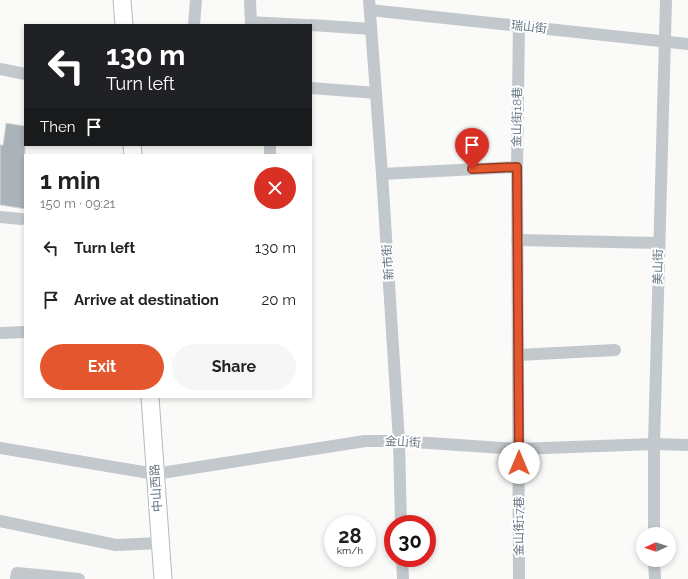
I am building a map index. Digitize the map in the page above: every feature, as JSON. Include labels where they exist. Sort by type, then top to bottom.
[{"type":"main road","points":[[122,0],[124,24]]},
{"type":"main road","name":"中山西路","points":[[150,398],[163,579]]},
{"type":"street","points":[[194,24],[196,0]]},
{"type":"street","points":[[250,0],[251,24]]},
{"type":"street","name":"美山街","points":[[654,527],[654,444],[666,0]]},
{"type":"street","name":"瑞山街","points":[[369,5],[519,25],[688,44]]},
{"type":"street","name":"新市街","points":[[369,5],[382,174],[399,441],[401,515]]},
{"type":"street","points":[[312,25],[371,29]]},
{"type":"street","name":"金山街18巷","points":[[518,449],[517,167],[519,25]]},
{"type":"street","points":[[0,69],[24,74]]},
{"type":"street","points":[[312,88],[376,93]]},
{"type":"street","points":[[382,174],[517,167]]},
{"type":"street","points":[[0,217],[21,219]]},
{"type":"street","points":[[517,240],[659,242]]},
{"type":"street","points":[[0,333],[24,332]]},
{"type":"street","points":[[518,355],[615,350]]},
{"type":"street","name":"金山街","points":[[0,448],[155,474],[365,441],[399,441],[518,449],[654,444],[688,445]]},
{"type":"street","name":"金山街17巷","points":[[518,449],[519,579]]},
{"type":"street","points":[[0,522],[116,544],[160,543]]},
{"type":"street","points":[[402,567],[403,579]]},
{"type":"street","points":[[654,567],[655,579]]},
{"type":"street","points":[[16,576],[79,579]]},
{"type":"building","points":[[6,123],[24,126],[24,209],[0,205],[0,145],[3,145]]},
{"type":"route","points":[[472,169],[517,167],[519,463]]}]
